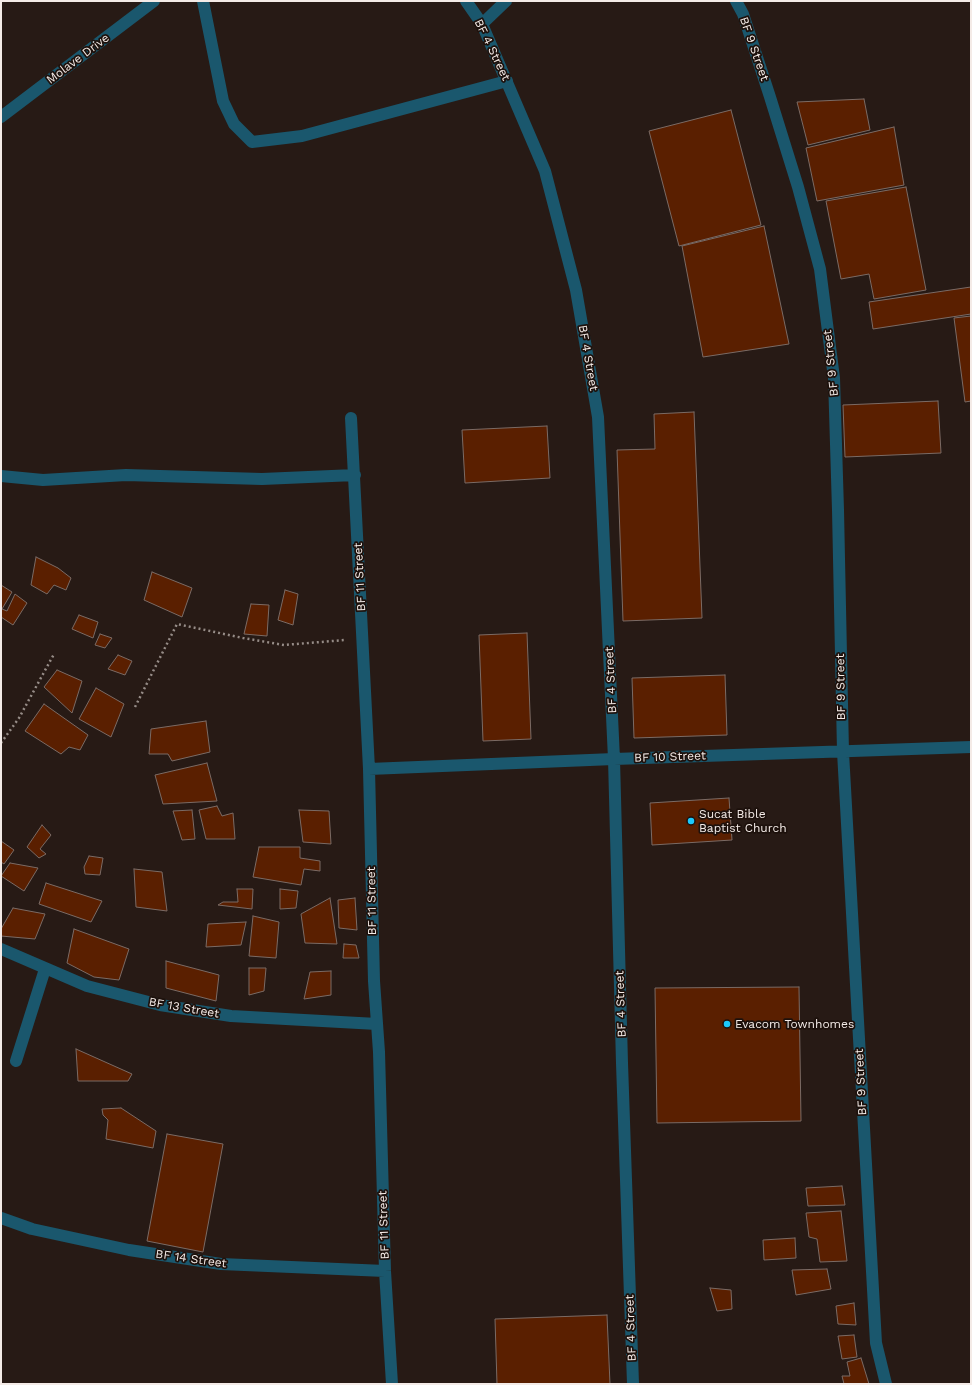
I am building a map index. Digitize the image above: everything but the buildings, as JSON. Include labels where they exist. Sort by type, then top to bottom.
[{"type":"street","name":"Molave Drive","points":[[1,117],[154,1]]},
{"type":"street","points":[[203,1],[223,101],[234,124],[252,142],[302,136],[507,80]]},
{"type":"street","name":"BF 4 Street","points":[[466,1],[482,24],[507,80],[547,178],[576,290],[598,417],[614,759],[622,1063],[633,1384]]},
{"type":"street","points":[[482,24],[506,1]]},
{"type":"street","name":"BF 9 Street","points":[[736,1],[743,14],[770,97],[798,187],[820,269],[834,378],[843,752],[876,1343],[886,1384]]},
{"type":"street","name":"BF 11 Street","points":[[351,418],[369,769],[374,981],[379,1052],[385,1271],[392,1384]]},
{"type":"street","points":[[1,476],[42,480],[126,474],[262,479],[355,475]]},
{"type":"street","name":"BF 10 Street","points":[[369,769],[971,747]]},
{"type":"street","name":"BF 13 Street","points":[[1,949],[87,986],[160,1005],[231,1016],[377,1024]]},
{"type":"street","points":[[16,1061],[45,969]]},
{"type":"street","name":"BF 14 Street","points":[[1,1218],[32,1229],[129,1250],[221,1264],[385,1271]]},
{"type":"path","points":[[134,707],[178,624],[284,645],[363,638]]},
{"type":"path","points":[[1,743],[19,718],[54,654]]},
{"type":"place","name":"Sucat Bible Baptist Church","points":[[691,821]]},
{"type":"place","name":"Evacom Townhomes","points":[[727,1024]]}]
